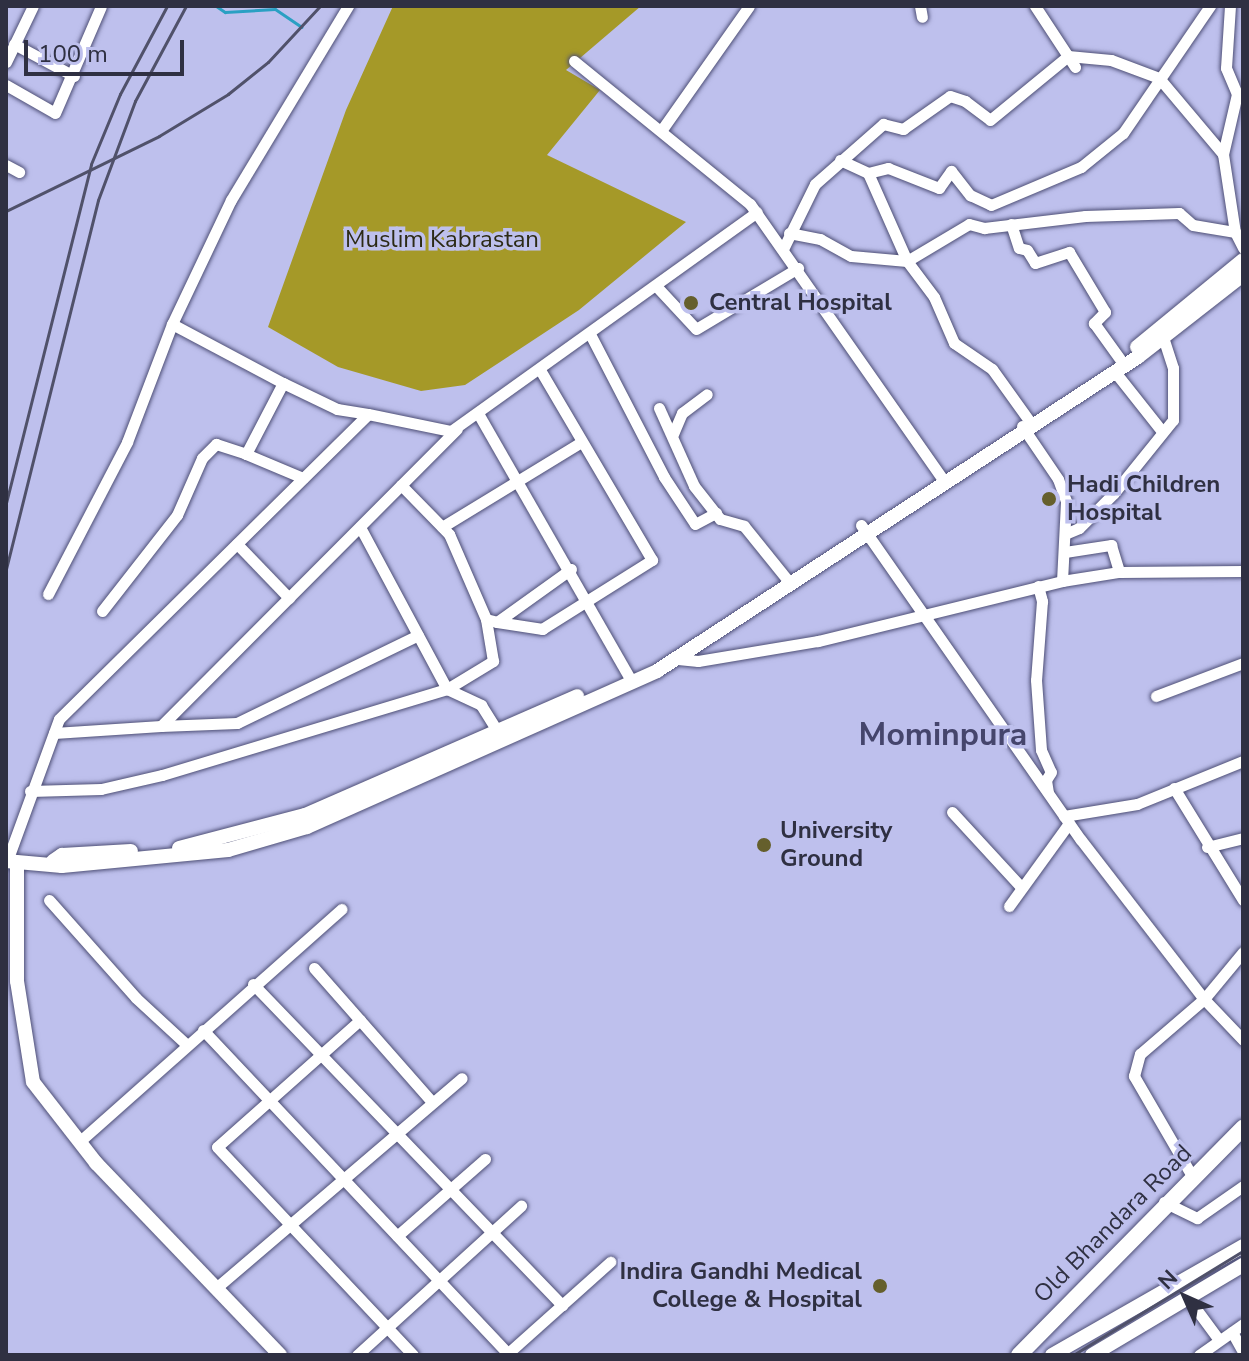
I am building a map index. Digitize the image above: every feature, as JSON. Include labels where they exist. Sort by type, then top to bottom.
[{"type":"highway","name":"Old Bhandara Road","points":[[1019,1355],[1164,1202],[1243,1128]]},
{"type":"main road","points":[[1118,366],[1243,260]]},
{"type":"main road","points":[[444,760],[497,731],[678,659],[863,529],[1163,338],[1243,275]]},
{"type":"main road","points":[[280,1355],[79,1142],[33,1082],[22,1037],[10,862],[53,861],[62,855],[178,848],[229,839],[305,815],[387,785],[630,678],[788,580]]},
{"type":"main road","points":[[1052,1355],[1243,1246]]},
{"type":"main road","points":[[1092,1355],[1243,1265]]},
{"type":"street","points":[[6,62],[33,6]]},
{"type":"street","points":[[6,85],[55,113],[74,76],[101,6]]},
{"type":"street","points":[[48,594],[127,442],[172,324],[231,200],[348,6]]},
{"type":"street","points":[[663,128],[749,6]]},
{"type":"street","points":[[1035,6],[1075,67]]},
{"type":"street","points":[[840,160],[868,173],[888,168],[939,188],[951,171],[970,195],[991,205],[1081,167],[1123,133],[1210,6]]},
{"type":"street","points":[[1230,6],[1226,68],[1237,94],[1223,154],[1235,232],[1243,248]]},
{"type":"street","points":[[14,44],[74,76]]},
{"type":"street","points":[[784,247],[815,184],[883,124],[903,129],[950,96],[965,101],[990,120],[1068,56],[1111,60],[1159,78],[1223,154]]},
{"type":"street","points":[[574,61],[663,128],[757,212],[942,479]]},
{"type":"street","points":[[6,165],[19,172]]},
{"type":"street","points":[[868,173],[907,261],[934,297],[954,343],[992,369],[1058,479],[1066,501],[1062,581]]},
{"type":"street","points":[[172,324],[337,409],[451,431],[479,415],[757,212]]},
{"type":"street","points":[[789,233],[820,239],[851,256],[907,261],[969,224],[984,228],[1179,213],[1193,225],[1235,232]]},
{"type":"street","points":[[1011,224],[1019,248],[1027,250],[1035,263],[1069,252],[1105,312],[1094,323],[1118,366],[1161,430]]},
{"type":"street","points":[[657,287],[696,329],[798,268]]},
{"type":"street","points":[[590,334],[664,477],[695,524],[716,513]]},
{"type":"street","points":[[1065,534],[1079,528],[1127,479],[1161,430],[1173,420],[1177,403],[1163,338]]},
{"type":"street","points":[[491,620],[542,629],[652,560],[540,370]]},
{"type":"street","points":[[246,454],[283,383]]},
{"type":"street","points":[[673,434],[682,413],[707,394]]},
{"type":"street","points":[[659,408],[694,486],[716,513],[744,526],[788,580]]},
{"type":"street","points":[[10,862],[30,791],[59,719],[368,414]]},
{"type":"street","points":[[479,415],[589,600],[630,678]]},
{"type":"street","points":[[161,726],[459,426]]},
{"type":"street","points":[[442,527],[520,483],[581,442]]},
{"type":"street","points":[[102,611],[177,515],[202,458],[216,444],[303,478]]},
{"type":"street","points":[[30,791],[101,789],[162,775],[447,689],[493,661],[491,620],[442,527],[401,485]]},
{"type":"street","points":[[360,527],[447,689],[479,703],[497,731]]},
{"type":"street","points":[[863,529],[1066,819],[1204,999],[1243,1040]]},
{"type":"street","points":[[237,544],[289,598]]},
{"type":"street","points":[[1065,552],[1111,545],[1119,572]]},
{"type":"street","points":[[491,620],[571,569]]},
{"type":"street","points":[[678,659],[715,659],[927,618],[1038,586],[1119,572],[1243,571]]},
{"type":"street","points":[[1038,586],[1042,601],[1036,680],[1041,750],[1051,772],[1046,780],[1049,795]]},
{"type":"street","points":[[54,733],[237,723],[418,635]]},
{"type":"street","points":[[1156,696],[1243,664]]},
{"type":"street","points":[[1009,906],[1066,819],[1137,804],[1243,761]]},
{"type":"street","points":[[1174,788],[1207,847],[1243,900]]},
{"type":"street","points":[[952,812],[1022,888]]},
{"type":"street","points":[[1207,847],[1243,838]]},
{"type":"street","points":[[49,900],[136,998],[187,1045]]},
{"type":"street","points":[[79,1142],[253,984],[341,909]]},
{"type":"street","points":[[1192,1176],[1134,1076],[1140,1054],[1204,999],[1243,952]]},
{"type":"street","points":[[314,968],[432,1102]]},
{"type":"street","points":[[253,984],[562,1305]]},
{"type":"street","points":[[360,1020],[324,1056],[217,1147],[413,1355]]},
{"type":"street","points":[[203,1030],[439,1280],[514,1352],[610,1262]]},
{"type":"street","points":[[216,1288],[462,1078]]},
{"type":"street","points":[[397,1236],[485,1159]]},
{"type":"street","points":[[1164,1202],[1197,1218],[1243,1186]]},
{"type":"street","points":[[357,1355],[521,1206]]},
{"type":"street","points":[[1188,1298],[1219,1340]]},
{"type":"street","points":[[1199,1355],[1243,1324]]},
{"type":"street","points":[[1232,1332],[1243,1352]]},
{"type":"green space","name":"Muslim Kabrastan","points":[[393,6],[641,6],[566,70],[600,90],[547,155],[686,222],[579,310],[465,385],[421,391],[338,367],[268,327],[346,110]]},
{"type":"waterway","points":[[216,6],[225,12],[275,9],[302,27]]},
{"type":"railway","points":[[6,503],[91,164],[120,94],[167,6]]},
{"type":"railway","points":[[6,569],[98,200],[135,101],[186,6]]},
{"type":"railway","points":[[6,211],[159,136],[228,94],[268,62],[320,6]]},
{"type":"railway","points":[[1073,1355],[1243,1251]]},
{"type":"place","name":"Central Hospital","points":[[691,303]]},
{"type":"place","name":"Hadi Children Hospital","points":[[1049,499]]},
{"type":"place","name":"University Ground","points":[[764,845]]},
{"type":"place","name":"Indira Gandhi Medical College & Hospital","points":[[880,1286]]},
{"type":"district","name":"Mominpura","points":[[943,735]]}]
